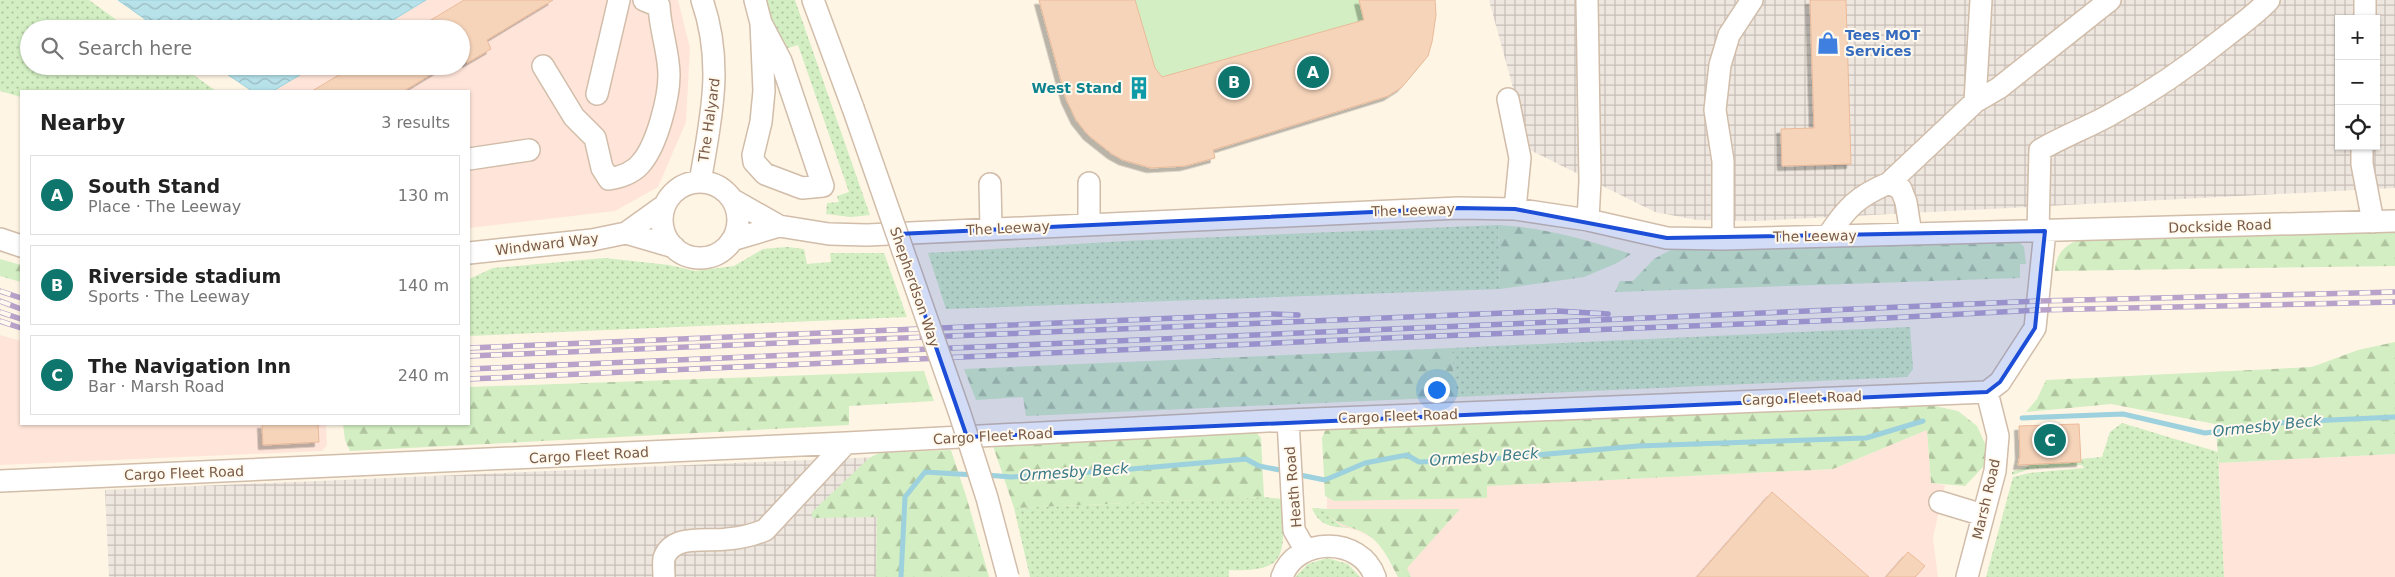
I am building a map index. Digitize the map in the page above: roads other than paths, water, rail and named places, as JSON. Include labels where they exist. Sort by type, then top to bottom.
[{"type":"street","points":[[597,94],[619,0]]},
{"type":"street","points":[[543,66],[574,117],[595,138],[602,168],[609,179],[624,176],[642,163],[661,127],[669,75],[660,26],[660,6],[644,0]]},
{"type":"street","name":"The Halyard","points":[[700,182],[711,129],[716,70],[711,36],[702,0]]},
{"type":"street","points":[[755,0],[761,23],[764,91],[761,122],[752,155],[754,162],[765,174],[802,188],[823,186],[782,62],[761,23]]},
{"type":"street","name":"Shepherdson Way","points":[[813,0],[853,108],[963,423],[988,498],[1008,577]]},
{"type":"street","points":[[1587,0],[1590,182],[1588,220]]},
{"type":"street","points":[[1723,239],[1723,161],[1715,110],[1720,65],[1729,35],[1752,0]]},
{"type":"street","points":[[1975,102],[1981,0]]},
{"type":"street","points":[[1828,236],[1843,212],[1866,192],[1889,183],[1975,102],[1999,88],[2110,0]]},
{"type":"street","points":[[1989,398],[2035,328],[2041,231],[2040,150],[2065,136],[2107,117],[2159,86],[2226,37],[2269,0]]},
{"type":"street","points":[[2365,0],[2365,15]]},
{"type":"street","points":[[1508,99],[1520,158],[1515,209]]},
{"type":"street","points":[[470,159],[528,150]]},
{"type":"street","points":[[2362,150],[2362,164],[2373,222]]},
{"type":"street","points":[[700,182],[713,184],[724,190],[733,200],[738,212],[738,226],[732,240],[725,248],[714,255],[701,258],[688,256],[668,240],[663,228],[662,216],[670,196],[679,188],[689,183],[700,182]]},
{"type":"street","points":[[1089,183],[1089,224]]},
{"type":"street","points":[[1889,183],[1901,189],[1906,202],[1911,234]]},
{"type":"street","points":[[990,184],[991,228]]},
{"type":"street","name":"The Leeway","points":[[733,200],[779,226],[829,234],[867,235],[1459,208],[1515,209],[1588,220],[1667,238],[1723,239],[2041,231]]},
{"type":"street","name":"Windward Way","points":[[470,253],[592,240],[626,233],[665,206]]},
{"type":"street","name":"Dockside Road","points":[[2041,231],[2395,221]]},
{"type":"street","name":"The Leeway","points":[[732,240],[779,226]]},
{"type":"street","name":"Windward Way","points":[[626,233],[674,246]]},
{"type":"street","points":[[0,239],[20,246]]},
{"type":"street","name":"Cargo Fleet Road","points":[[0,481],[846,443],[1289,431],[1989,398]]},
{"type":"street","name":"Marsh Road","points":[[1967,577],[1995,471],[1998,436],[1989,398]]},
{"type":"street","name":"Heath Road","points":[[1289,431],[1294,530],[1306,551]]},
{"type":"street","points":[[664,577],[664,558],[673,546],[687,540],[726,540],[753,535],[765,530],[846,443]]},
{"type":"street","points":[[1940,502],[1983,515]]},
{"type":"street","points":[[1282,577],[1293,560],[1306,551],[1324,545],[1343,547],[1360,556],[1373,571],[1375,577]]},
{"type":"water","points":[[118,0],[426,0],[393,20],[146,20]]},
{"type":"water","points":[[228,75],[300,75],[275,90],[251,90]]},
{"type":"waterway","name":"Ormesby Beck","points":[[2022,418],[2123,414],[2205,433],[2288,422],[2395,417]]},
{"type":"waterway","name":"Ormesby Beck","points":[[1295,474],[1325,480],[1365,463],[1407,455],[1419,462],[1503,458],[1638,446],[1866,438],[1923,421]]},
{"type":"waterway","name":"Ormesby Beck","points":[[986,475],[1011,477],[1246,459],[1259,466],[1285,471]]},
{"type":"waterway","name":"Ormesby Beck","points":[[901,577],[905,497],[925,472],[975,475]]},
{"type":"railway","points":[[0,291],[20,298]]},
{"type":"railway","points":[[470,369],[2039,301],[2395,292]]},
{"type":"railway","points":[[0,301],[20,309]]},
{"type":"railway","points":[[470,379],[2038,310],[2395,302]]},
{"type":"railway","points":[[470,356],[1557,311],[1608,314]]},
{"type":"railway","points":[[0,312],[20,319]]},
{"type":"railway","points":[[470,348],[1272,314],[1298,315]]},
{"type":"railway","points":[[0,321],[20,328]]},
{"type":"place","name":"Tees MOT Services","points":[[1828,43]]},
{"type":"place","name":"South Stand","points":[[1313,72]]},
{"type":"place","name":"Riverside stadium","points":[[1234,82]]},
{"type":"place","name":"West Stand","points":[[1139,88]]},
{"type":"place","name":"The Navigation Inn","points":[[2050,440]]}]
